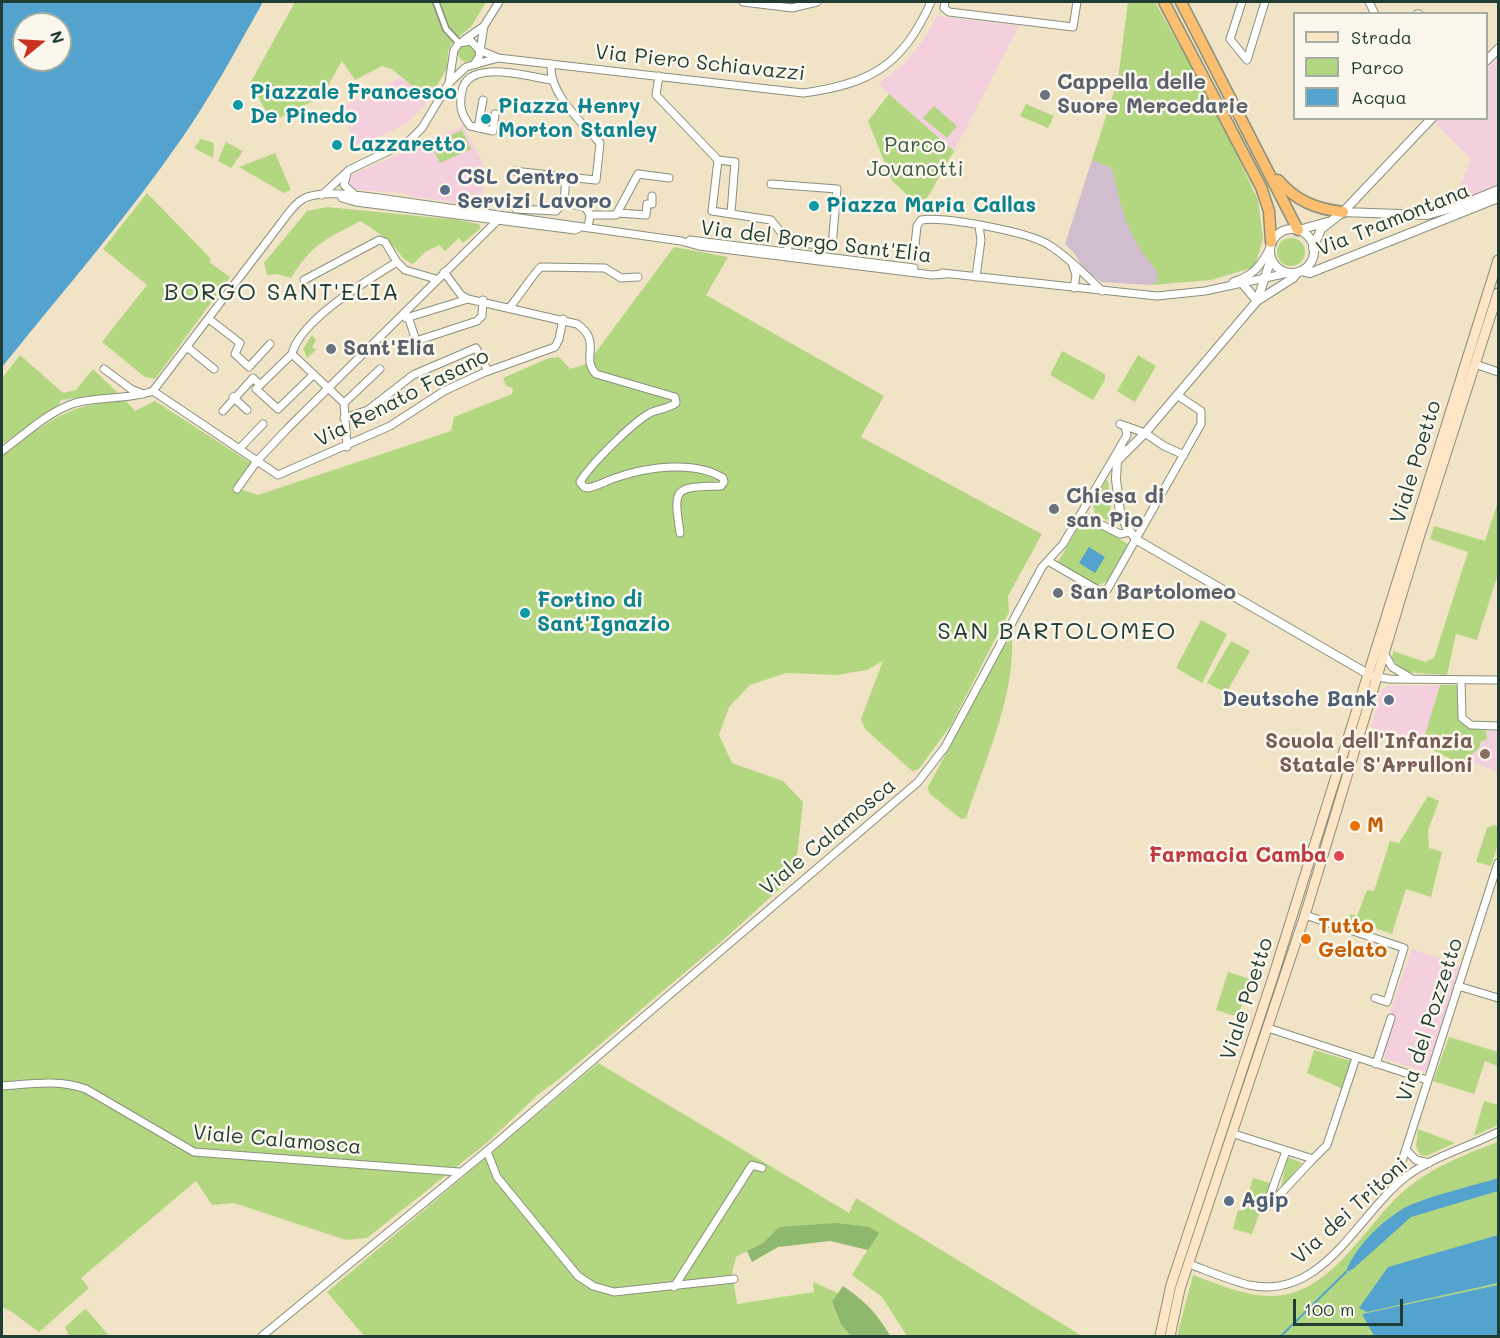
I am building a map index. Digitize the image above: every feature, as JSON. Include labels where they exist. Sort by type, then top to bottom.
[{"type":"highway","points":[[1164,2],[1261,187],[1269,211],[1271,245]]},
{"type":"highway","points":[[1183,4],[1298,230]]},
{"type":"highway","points":[[1267,166],[1293,196],[1317,208],[1343,212]]},
{"type":"main road","name":"Viale Poetto","points":[[1170,1336],[1189,1264],[1305,915],[1372,676],[1498,260]]},
{"type":"main road","name":"Viale Poetto","points":[[1160,1336],[1171,1285],[1372,676],[1384,653],[1498,293]]},
{"type":"street","points":[[436,2],[449,35],[461,42],[484,26]]},
{"type":"street","points":[[475,63],[484,26],[499,2]]},
{"type":"street","points":[[743,2],[792,8],[817,2]]},
{"type":"street","name":"Via Piero Schiavazzi","points":[[449,83],[454,50],[461,42],[475,43],[479,50],[498,58],[803,93],[850,85],[879,70],[903,52],[918,31],[931,2]]},
{"type":"street","points":[[945,2],[944,8],[949,12],[1073,27],[1077,2]]},
{"type":"street","points":[[1242,2],[1230,39],[1247,60],[1265,2]]},
{"type":"street","points":[[454,58],[466,67]]},
{"type":"street","name":"Via Piero Schiavazzi","points":[[322,195],[349,170],[409,141],[422,128],[449,83],[466,67],[498,58]]},
{"type":"street","points":[[548,80],[551,64]]},
{"type":"street","points":[[495,114],[493,131],[470,126],[459,105],[464,83],[472,74],[479,72],[509,74],[548,80],[600,143],[596,180],[514,171]]},
{"type":"street","points":[[659,76],[656,95],[718,160],[735,162],[731,213]]},
{"type":"street","points":[[478,128],[483,100]]},
{"type":"street","points":[[1430,120],[1343,212],[1318,233],[1311,263],[1293,278],[1257,301],[1145,433],[1125,450],[1117,461],[1116,479],[1120,512],[1130,532],[1137,540],[1372,676],[1420,680],[1498,680]]},
{"type":"street","points":[[718,160],[712,211],[771,220],[789,242],[832,246]]},
{"type":"street","points":[[349,170],[344,184],[350,192],[358,196]]},
{"type":"street","points":[[564,202],[581,204],[591,215],[612,217],[618,213],[638,174],[669,178]]},
{"type":"street","points":[[516,209],[556,211],[564,202],[566,177]]},
{"type":"street","points":[[771,184],[837,189],[831,257]]},
{"type":"street","name":"Via Tramontana","points":[[1343,212],[1413,215],[1438,213],[1498,190]]},
{"type":"street","points":[[1361,192],[1362,204],[1370,213]]},
{"type":"street","name":"Via del Borgo Sant'Elia","points":[[2,451],[72,404],[143,394],[153,390],[296,205],[311,195],[358,196],[497,218]]},
{"type":"street","name":"Via del Borgo Sant'Elia","points":[[338,196],[356,202],[588,228],[681,241],[699,240],[932,275],[946,274]]},
{"type":"street","points":[[618,213],[646,215],[647,204],[652,204],[652,196]]},
{"type":"street","name":"Via Tramontana","points":[[1299,272],[1310,273],[1498,198]]},
{"type":"street","points":[[588,228],[591,215]]},
{"type":"street","points":[[1413,215],[1417,222],[1416,230]]},
{"type":"street","points":[[237,489],[257,461],[327,389],[405,318],[436,279],[497,218]]},
{"type":"street","name":"Via del Borgo Sant'Elia","points":[[914,254],[916,226],[921,220],[934,218],[979,226],[1044,242],[1102,291]]},
{"type":"street","points":[[1257,301],[1271,259],[1271,245],[1282,232],[1298,230],[1332,219]]},
{"type":"street","points":[[976,277],[981,240],[979,226]]},
{"type":"street","points":[[1298,230],[1308,236],[1313,248]]},
{"type":"street","points":[[304,280],[379,240],[385,242],[397,262],[405,270],[436,279]]},
{"type":"street","points":[[787,254],[789,242]]},
{"type":"street","name":"Via del Borgo Sant'Elia","points":[[1205,291],[1252,275],[1260,268],[1271,245]]},
{"type":"street","name":"Via del Borgo Sant'Elia","points":[[787,254],[831,257],[946,274],[1157,296],[1205,291],[1288,273]]},
{"type":"street","points":[[1271,259],[1279,268],[1288,273],[1299,272]]},
{"type":"street","points":[[313,375],[278,410],[256,389],[292,354],[296,343],[330,306],[397,262]]},
{"type":"street","points":[[1073,266],[1076,275],[1074,288]]},
{"type":"street","points":[[510,307],[530,284],[536,270],[542,267],[605,268],[621,278],[639,277]]},
{"type":"street","points":[[444,272],[461,295],[468,299]]},
{"type":"street","points":[[1243,284],[1257,301]]},
{"type":"street","points":[[405,318],[468,299],[483,300],[563,319],[577,324],[590,336],[592,344],[589,360],[596,374],[602,378],[671,394],[676,400],[671,407],[648,414],[622,435],[582,478],[581,485],[588,488],[645,470],[703,469],[724,481],[719,486],[705,485],[683,490],[678,494],[675,502],[680,533]]},
{"type":"street","points":[[405,318],[416,341],[477,321],[482,316],[483,300]]},
{"type":"street","points":[[209,319],[240,343],[235,354],[249,367],[270,345]]},
{"type":"street","name":"Via Renato Fasano","points":[[153,390],[278,475],[347,447],[399,422],[444,391],[488,371],[555,346],[560,339],[563,319]]},
{"type":"street","points":[[188,347],[214,369]]},
{"type":"street","points":[[344,418],[368,410],[412,375],[477,348],[488,371]]},
{"type":"street","points":[[292,354],[344,403]]},
{"type":"street","points":[[1475,364],[1498,372]]},
{"type":"street","points":[[104,369],[131,390],[143,394]]},
{"type":"street","points":[[347,447],[344,403],[380,369]]},
{"type":"street","points":[[223,411],[233,397],[253,378],[260,386]]},
{"type":"street","points":[[1048,561],[1098,590],[1105,591],[1137,540],[1201,424],[1203,414],[1198,408],[1177,395]]},
{"type":"street","points":[[233,397],[247,411]]},
{"type":"street","points":[[239,449],[263,424]]},
{"type":"street","name":"Viale Calamosca","points":[[262,1336],[487,1151],[918,782],[945,747],[1042,567],[1063,544],[1116,454],[1126,435],[1122,425],[1145,433]]},
{"type":"street","points":[[1145,433],[1164,446],[1184,455]]},
{"type":"street","points":[[1116,454],[1125,450]]},
{"type":"street","points":[[1075,524],[1088,518],[1120,534],[1130,532]]},
{"type":"street","points":[[1384,653],[1400,674],[1420,680]]},
{"type":"street","points":[[1461,680],[1462,718],[1471,725],[1498,726]]},
{"type":"street","name":"Via del Pozzetto","points":[[1394,1188],[1498,863]]},
{"type":"street","points":[[1305,915],[1404,948],[1387,1002],[1375,998]]},
{"type":"street","points":[[1458,986],[1498,998]]},
{"type":"street","points":[[1376,1064],[1391,1018]]},
{"type":"street","points":[[1268,1029],[1427,1080]]},
{"type":"street","points":[[1286,1151],[1267,1204],[1270,1205],[1327,1145],[1356,1058]]},
{"type":"street","name":"Viale Calamosca","points":[[2,1086],[54,1082],[86,1089],[194,1152],[459,1172]]},
{"type":"street","name":"Via dei Tritoni","points":[[1189,1264],[1249,1285],[1288,1284],[1308,1275],[1329,1258],[1408,1175],[1498,1132]]},
{"type":"street","points":[[1234,1134],[1313,1159]]},
{"type":"street","points":[[487,1151],[497,1177],[585,1282],[614,1292],[734,1279]]},
{"type":"street","name":"Via dei Tritoni","points":[[1407,1151],[1416,1160],[1430,1163]]},
{"type":"street","points":[[674,1287],[752,1165],[762,1168]]},
{"type":"shaded area","points":[[937,16],[1019,26],[954,151],[878,84],[904,64],[922,42]]},
{"type":"shaded area","points":[[1498,56],[1498,184],[1459,200],[1459,188],[1471,159],[1434,122],[1437,120],[1488,120],[1488,68]]},
{"type":"shaded area","points":[[402,77],[429,100],[407,123],[357,148],[340,108]]},
{"type":"shaded area","points":[[463,126],[483,163],[482,203],[470,209],[461,208],[459,203],[408,194],[352,189],[348,184],[352,175]]},
{"type":"shaded area","points":[[1092,160],[1112,168],[1146,257],[1158,271],[1158,281],[1151,285],[1102,282],[1085,271],[1075,254],[1065,244]]},
{"type":"shaded area","points":[[1440,685],[1422,745],[1371,727],[1381,691],[1387,686]]},
{"type":"shaded area","name":"Scuola dell'Infanzia Statale S'Arrulloni","points":[[1486,731],[1498,731],[1498,772],[1466,760],[1479,748],[1481,741],[1487,740]]},
{"type":"shaded area","points":[[1412,949],[1460,965],[1426,1072],[1385,1059],[1384,1054],[1395,1017],[1390,1012]]},
{"type":"green space","points":[[295,2],[486,2],[471,27],[453,41],[448,51],[447,68],[429,100],[392,69],[382,66],[355,80],[342,61],[328,86],[331,92],[271,122],[254,88],[248,87]]},
{"type":"green space","points":[[1128,2],[1155,2],[1222,122],[1258,200],[1263,238],[1255,267],[1211,280],[1151,285],[1158,281],[1157,273],[1128,225],[1112,168],[1092,160],[1118,79]]},
{"type":"green space","points":[[463,44],[471,44],[476,49],[474,60],[463,62],[458,57],[458,49]]},
{"type":"green space","name":"Parco Jovanotti","points":[[889,94],[954,151],[926,200],[912,199],[892,181],[868,121]]},
{"type":"green space","points":[[1026,104],[1054,116],[1048,128],[1020,116]]},
{"type":"green space","points":[[934,106],[957,126],[947,138],[923,118]]},
{"type":"green space","points":[[462,130],[471,149],[440,163],[431,144]]},
{"type":"green space","points":[[201,139],[214,143],[213,158],[194,148]]},
{"type":"green space","points":[[226,142],[243,151],[231,168],[218,161]]},
{"type":"green space","points":[[275,153],[291,190],[284,193],[239,167]]},
{"type":"green space","points":[[147,193],[211,259],[209,262],[230,277],[155,379],[145,377],[102,342],[147,285],[103,249]]},
{"type":"green space","points":[[327,207],[459,220],[479,224],[481,228],[463,243],[459,238],[445,251],[439,245],[425,252],[413,264],[404,259],[381,235],[360,221],[313,250],[291,278],[277,274],[267,275],[264,263],[307,211]]},
{"type":"green space","points":[[1291,238],[1301,242],[1305,252],[1301,262],[1291,266],[1281,262],[1277,252],[1281,242]]},
{"type":"green space","points":[[674,247],[728,257],[706,295],[884,396],[861,437],[1042,534],[1008,596],[1009,612],[951,725],[919,769],[912,771],[865,729],[861,719],[883,661],[867,670],[837,675],[786,673],[750,685],[729,707],[719,735],[732,763],[783,781],[803,802],[795,875],[722,941],[540,1093],[489,1141],[367,1238],[346,1240],[234,1203],[212,1205],[196,1181],[81,1278],[89,1288],[39,1332],[2,1307],[2,456],[46,424],[72,410],[126,401],[135,411],[155,401],[251,463],[234,487],[258,495],[451,431],[454,417],[512,394],[513,388],[506,386],[503,378],[549,358],[559,357],[570,369],[593,362],[593,356]]},
{"type":"green space","points":[[312,335],[316,340],[312,348],[317,349],[307,358],[303,349]]},
{"type":"green space","points":[[1062,351],[1105,374],[1105,380],[1093,400],[1050,375]]},
{"type":"green space","points":[[20,355],[63,393],[76,390],[93,369],[118,393],[61,400],[58,407],[2,444],[2,378]]},
{"type":"green space","points":[[1138,355],[1156,366],[1135,402],[1117,391]]},
{"type":"green space","points":[[1106,480],[1108,481],[1112,523],[1095,514],[1093,507]]},
{"type":"green space","points":[[1498,502],[1498,574],[1477,640],[1456,634],[1447,675],[1402,672],[1392,658],[1393,651],[1425,662],[1434,658],[1468,552],[1430,539],[1434,526],[1485,541]]},
{"type":"green space","points":[[1092,521],[1129,545],[1108,580],[1097,585],[1058,562],[1079,526]]},
{"type":"green space","points":[[1201,620],[1227,634],[1202,683],[1176,668]]},
{"type":"green space","points":[[1012,636],[1012,659],[1004,706],[966,818],[961,819],[929,793],[928,787],[1002,649]]},
{"type":"green space","points":[[1231,641],[1250,651],[1226,693],[1207,683]]},
{"type":"green space","points":[[1440,685],[1458,685],[1459,717],[1465,726],[1486,731],[1487,740],[1481,741],[1479,748],[1466,760],[1451,759],[1422,745]]},
{"type":"green space","points":[[1428,796],[1439,801],[1428,830],[1429,848],[1442,852],[1431,897],[1406,889],[1392,934],[1349,919],[1350,914],[1357,916],[1367,890],[1374,891],[1390,841],[1399,843]]},
{"type":"green space","points":[[1498,826],[1498,844],[1491,866],[1476,862],[1487,828]]},
{"type":"green space","points":[[1228,972],[1250,979],[1238,1017],[1216,1010]]},
{"type":"green space","points":[[1449,1037],[1498,1052],[1498,1066],[1485,1061],[1474,1094],[1433,1081]]},
{"type":"green space","points":[[1314,1050],[1351,1061],[1343,1089],[1307,1073]]},
{"type":"green space","points":[[598,1063],[849,1213],[856,1198],[1082,1336],[907,1336],[882,1297],[852,1275],[878,1233],[779,1227],[763,1243],[736,1257],[732,1272],[737,1304],[814,1292],[813,1282],[838,1293],[832,1303],[841,1325],[851,1336],[364,1336],[327,1292]]},
{"type":"green space","points":[[1484,1101],[1498,1105],[1498,1125],[1474,1136]]},
{"type":"green space","points":[[1418,1129],[1455,1143],[1426,1156],[1420,1155],[1416,1146]]},
{"type":"green space","points":[[1498,1142],[1498,1336],[1177,1336],[1193,1275],[1249,1294],[1268,1296],[1290,1293],[1310,1285],[1328,1273],[1345,1257],[1390,1205],[1415,1182],[1450,1162]]},
{"type":"green space","points":[[1287,1157],[1302,1163],[1281,1188]]},
{"type":"green space","points":[[1253,1178],[1270,1183],[1252,1234],[1233,1229],[1238,1210],[1243,1211]]},
{"type":"green space","points":[[836,1223],[869,1227],[879,1233],[868,1250],[830,1241],[778,1247],[752,1262],[747,1251],[763,1243],[779,1227]]},
{"type":"green space","points":[[843,1286],[870,1308],[890,1336],[851,1336],[841,1325],[832,1302]]},
{"type":"green space","points":[[85,1309],[109,1336],[69,1336],[65,1327]]},
{"type":"water","points":[[2,2],[263,2],[204,105],[161,168],[117,226],[2,367]]},
{"type":"water","points":[[1089,547],[1105,557],[1095,573],[1079,563]]},
{"type":"water","points":[[1498,1178],[1498,1191],[1411,1217],[1353,1269],[1346,1272],[1361,1245],[1401,1210],[1434,1196]]},
{"type":"water","points":[[1498,1235],[1498,1283],[1367,1312],[1359,1308],[1388,1267]]},
{"type":"water","points":[[1498,1285],[1498,1336],[1374,1336],[1362,1314]]},
{"type":"waterway","points":[[1281,1336],[1346,1272]]},
{"type":"place","name":"Cappella delle Suore Mercedarie","points":[[1045,95]]},
{"type":"place","name":"Piazzale Francesco De Pinedo","points":[[238,105]]},
{"type":"place","name":"Piazza Henry Morton Stanley","points":[[486,119]]},
{"type":"place","name":"Lazzaretto","points":[[337,145]]},
{"type":"place","name":"CSL Centro Servizi Lavoro","points":[[445,190]]},
{"type":"place","name":"Piazza Maria Callas","points":[[814,206]]},
{"type":"place","name":"Sant'Elia","points":[[331,349]]},
{"type":"place","name":"Chiesa di san Pio","points":[[1054,509]]},
{"type":"place","name":"San Bartolomeo","points":[[1058,593]]},
{"type":"place","name":"Fortino di Sant'Ignazio","points":[[525,613]]},
{"type":"place","name":"Deutsche Bank","points":[[1389,700]]},
{"type":"place","name":"Scuola dell'Infanzia Statale S'Arrulloni","points":[[1485,754]]},
{"type":"place","name":"M","points":[[1355,826]]},
{"type":"place","name":"Farmacia Camba","points":[[1339,856]]},
{"type":"place","name":"Tutto Gelato","points":[[1306,939]]},
{"type":"place","name":"Agip","points":[[1229,1201]]},
{"type":"district","name":"BORGO SANT'ELIA","points":[[282,293]]},
{"type":"district","name":"SAN BARTOLOMEO","points":[[1057,632]]}]
